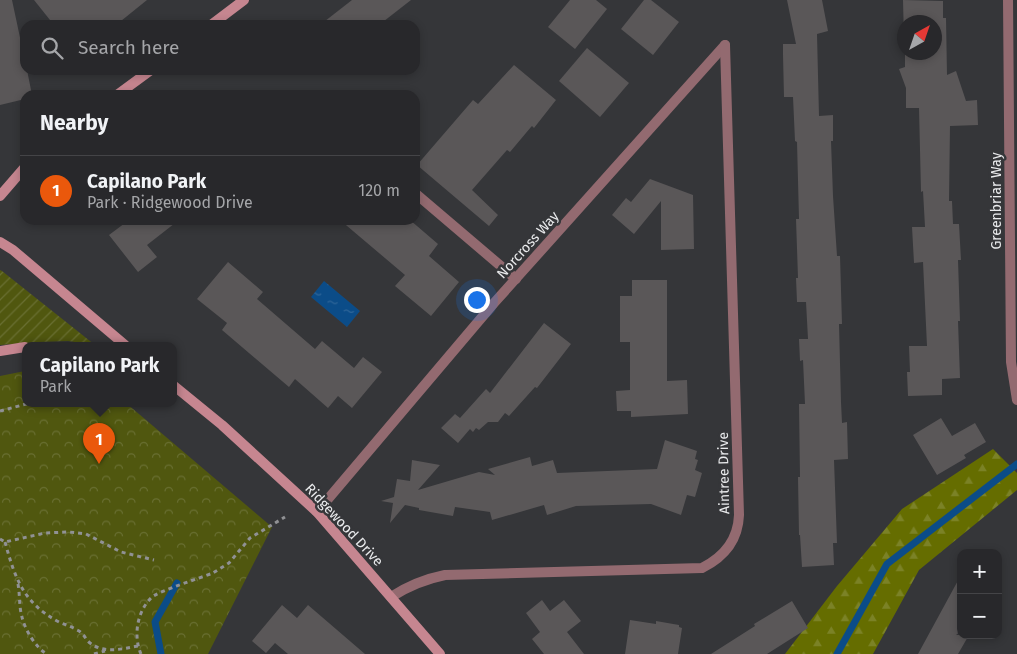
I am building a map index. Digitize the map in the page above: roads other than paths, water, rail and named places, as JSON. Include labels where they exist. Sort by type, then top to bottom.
[{"type":"main road","points":[[218,20],[244,0]]},
{"type":"main road","points":[[124,90],[144,75]]},
{"type":"main road","points":[[0,196],[20,173]]},
{"type":"main road","points":[[0,242],[13,250],[121,342]]},
{"type":"main road","points":[[0,351],[22,347]]},
{"type":"main road","name":"Ridgewood Drive","points":[[177,388],[222,425],[316,512],[440,654]]},
{"type":"street","name":"Greenbriar Way","points":[[1008,0],[1011,362],[1017,400]]},
{"type":"street","name":"Norcross Way","points":[[316,512],[516,279],[725,45]]},
{"type":"street","name":"Aintree Drive","points":[[391,597],[405,588],[430,578],[445,575],[702,568],[715,561],[726,551],[735,537],[739,515],[725,45]]},
{"type":"street","points":[[420,197],[516,279]]},
{"type":"water","points":[[324,281],[360,311],[347,327],[311,297]]},
{"type":"waterway","points":[[837,654],[887,564],[1017,464]]},
{"type":"waterway","points":[[161,654],[155,622],[177,583]]},
{"type":"place","name":"Capilano Park","points":[[99,464]]}]
